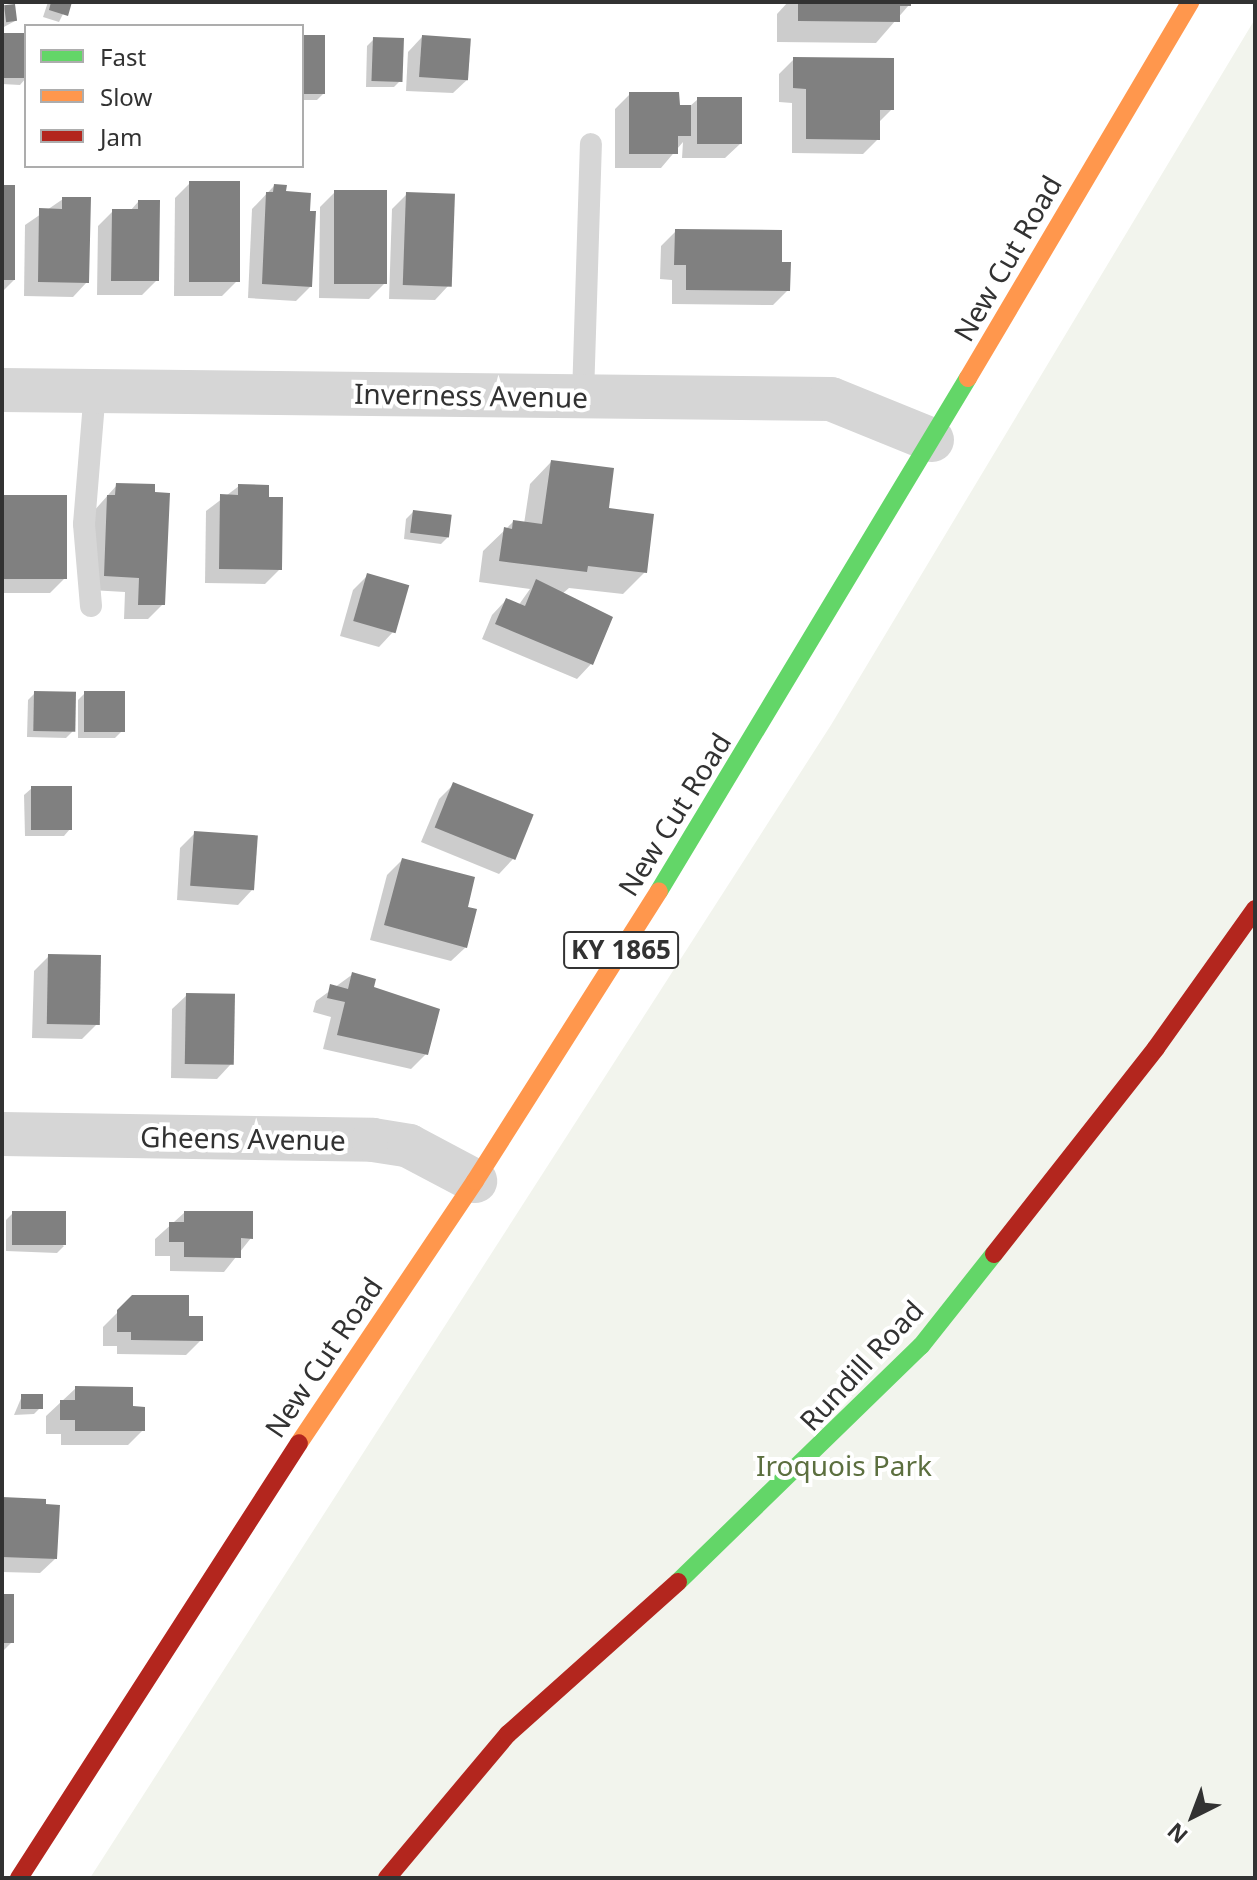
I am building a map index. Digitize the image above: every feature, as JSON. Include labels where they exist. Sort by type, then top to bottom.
[{"type":"main road","name":"New Cut Road","points":[[19,1878],[233,1541],[475,1181],[747,752],[1190,2]]},
{"type":"main road","name":"Rundill Road","points":[[387,1878],[508,1734],[743,1525],[921,1346],[1156,1048],[1255,909]]},
{"type":"street","name":"Inverness Avenue","points":[[2,390],[831,399],[932,440]]},
{"type":"street","name":"Gheens Avenue","points":[[2,1134],[373,1140],[409,1146],[475,1181]]},
{"type":"lane","points":[[583,396],[591,144]]},
{"type":"lane","points":[[91,606],[84,524],[95,391]]},
{"type":"green space","name":"Iroquois Park","points":[[1255,19],[1255,1878],[90,1878],[831,725]]},
{"type":"building","points":[[51,2],[72,2],[68,16],[49,10]]},
{"type":"building","points":[[798,2],[911,2],[911,6],[900,6],[900,22],[798,21]]},
{"type":"building","points":[[15,4],[17,21],[6,22],[4,5]]},
{"type":"building","points":[[2,33],[24,33],[24,78],[2,78]]},
{"type":"building","points":[[304,35],[325,35],[325,94],[304,94]]},
{"type":"building","points":[[422,35],[471,38],[468,80],[419,77]]},
{"type":"building","points":[[373,37],[404,38],[402,82],[371,81]]},
{"type":"building","points":[[793,57],[894,58],[894,110],[880,110],[880,140],[806,139],[806,89],[793,88]]},
{"type":"building","points":[[629,92],[679,92],[680,105],[691,105],[691,136],[678,136],[678,154],[629,154]]},
{"type":"building","points":[[697,97],[742,97],[742,144],[697,144]]},
{"type":"building","points":[[189,181],[240,181],[240,282],[189,282]]},
{"type":"building","points":[[274,184],[287,185],[286,191],[311,193],[310,211],[316,211],[312,287],[262,284],[266,192],[273,192]]},
{"type":"building","points":[[2,185],[15,185],[15,280],[2,280]]},
{"type":"building","points":[[334,190],[387,190],[387,284],[334,284]]},
{"type":"building","points":[[406,192],[455,194],[452,287],[403,285]]},
{"type":"building","points":[[62,197],[91,197],[89,283],[38,282],[39,208],[62,209]]},
{"type":"building","points":[[138,200],[160,200],[159,281],[111,281],[112,209],[138,209]]},
{"type":"building","points":[[675,229],[782,230],[782,262],[791,262],[790,291],[686,290],[686,265],[674,265]]},
{"type":"building","points":[[551,460],[614,468],[609,508],[654,514],[647,573],[588,566],[587,572],[499,561],[504,527],[512,529],[513,520],[542,524]]},
{"type":"building","points":[[116,483],[155,484],[155,492],[170,493],[165,605],[138,605],[139,578],[104,576],[107,495],[115,495]]},
{"type":"building","points":[[238,484],[269,485],[269,497],[283,497],[282,570],[219,569],[220,494],[238,495]]},
{"type":"building","points":[[4,495],[67,495],[67,579],[4,579]]},
{"type":"building","points":[[413,510],[452,515],[449,538],[410,533]]},
{"type":"building","points":[[367,573],[409,585],[396,633],[353,621]]},
{"type":"building","points":[[536,579],[613,617],[593,665],[495,624],[506,598],[525,606]]},
{"type":"building","points":[[34,691],[76,692],[75,732],[33,731]]},
{"type":"building","points":[[84,691],[125,691],[125,732],[84,732]]},
{"type":"building","points":[[453,782],[534,815],[515,860],[435,827]]},
{"type":"building","points":[[31,786],[72,786],[72,830],[31,830]]},
{"type":"building","points":[[194,831],[258,835],[254,890],[190,886]]},
{"type":"building","points":[[402,858],[475,877],[468,907],[477,909],[467,948],[384,925]]},
{"type":"building","points":[[48,954],[101,955],[100,1025],[47,1024]]},
{"type":"building","points":[[352,972],[376,979],[374,987],[440,1009],[428,1055],[337,1035],[345,1002],[327,998],[330,984],[348,989]]},
{"type":"building","points":[[186,993],[235,994],[234,1065],[185,1064]]},
{"type":"building","points":[[12,1211],[66,1211],[66,1245],[12,1245]]},
{"type":"building","points":[[184,1211],[253,1211],[253,1239],[241,1238],[241,1258],[184,1257],[184,1242],[169,1242],[169,1222],[184,1222]]},
{"type":"building","points":[[132,1295],[189,1295],[189,1316],[203,1316],[203,1341],[131,1340],[131,1332],[117,1332],[117,1310]]},
{"type":"building","points":[[75,1386],[133,1387],[133,1406],[145,1407],[145,1431],[75,1431],[75,1420],[60,1420],[60,1400],[75,1400]]},
{"type":"building","points":[[21,1394],[43,1394],[43,1409],[21,1409]]},
{"type":"building","points":[[2,1497],[46,1499],[46,1504],[60,1505],[57,1559],[2,1557]]},
{"type":"building","points":[[2,1594],[14,1594],[14,1643],[2,1643]]},
{"type":"traffic: fast","points":[[659,891],[968,378]]},
{"type":"traffic: fast","points":[[678,1582],[921,1346],[994,1254]]},
{"type":"traffic: slow","points":[[968,378],[1190,2]]},
{"type":"traffic: slow","points":[[299,1443],[475,1181],[659,891]]},
{"type":"traffic: jam","points":[[994,1254],[1156,1048],[1255,909]]},
{"type":"traffic: jam","points":[[19,1878],[299,1443]]},
{"type":"traffic: jam","points":[[387,1878],[508,1734],[678,1582]]}]
